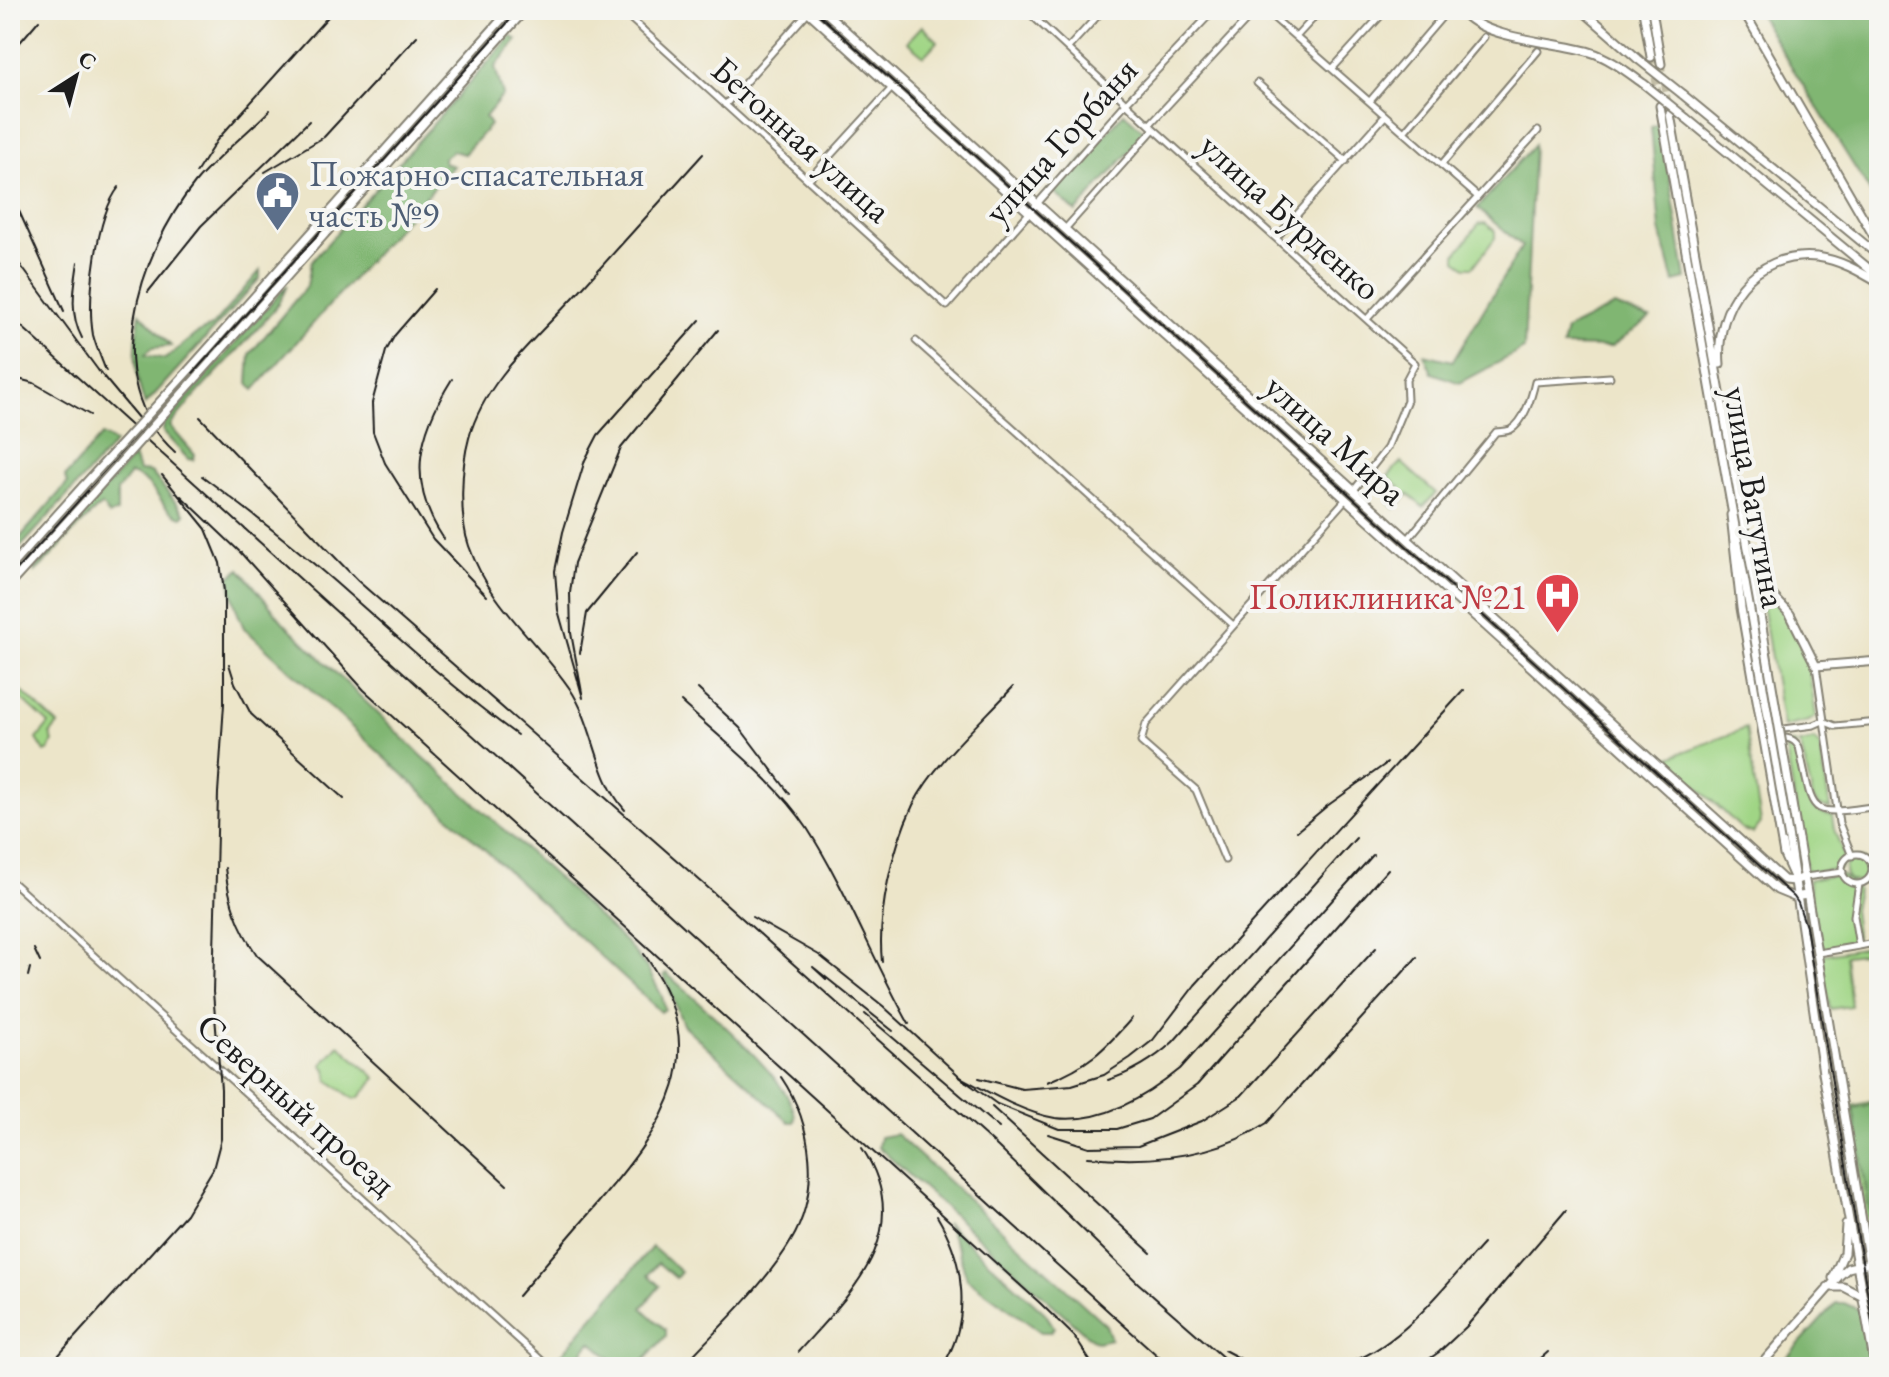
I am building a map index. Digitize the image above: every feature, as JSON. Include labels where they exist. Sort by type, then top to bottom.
[{"type":"main road","points":[[10,567],[510,10]]},
{"type":"main road","points":[[10,584],[525,10]]},
{"type":"main road","name":"улица Мира","points":[[823,10],[1784,880],[1794,879]]},
{"type":"main road","points":[[1461,10],[1477,26],[1567,45],[1602,56],[1644,84],[1879,280]]},
{"type":"main road","points":[[1582,10],[1879,256]]},
{"type":"main road","points":[[1643,10],[1651,57]]},
{"type":"main road","points":[[1652,10],[1661,64]]},
{"type":"main road","points":[[1743,10],[1879,245]]},
{"type":"main road","name":"улица Мира","points":[[807,11],[1777,890],[1797,897]]},
{"type":"main road","points":[[450,78],[457,85]]},
{"type":"main road","name":"улица Ватутина","points":[[1660,106],[1731,509],[1755,616],[1793,839],[1805,877]]},
{"type":"main road","name":"улица Ватутина","points":[[1670,114],[1753,575],[1755,616]]},
{"type":"main road","points":[[1720,390],[1718,343],[1721,323],[1740,289],[1761,270],[1779,261],[1816,257],[1879,280]]},
{"type":"main road","points":[[1346,499],[1354,490]]},
{"type":"main road","points":[[1731,509],[1740,596],[1784,855],[1794,879],[1805,877],[1879,1321]]},
{"type":"main road","points":[[1400,548],[1408,539]]},
{"type":"main road","points":[[1753,575],[1790,614],[1816,666],[1877,661]]},
{"type":"main road","points":[[1637,763],[1646,754]]},
{"type":"main road","name":"улица Ватутина","points":[[1793,839],[1797,897]]},
{"type":"main road","points":[[1771,868],[1784,855]]},
{"type":"main road","points":[[1807,895],[1797,897],[1823,1073],[1875,1367]]},
{"type":"main road","points":[[1828,1287],[1844,1253],[1846,1207]]},
{"type":"main road","points":[[1759,1367],[1848,1268],[1879,1262]]},
{"type":"main road","points":[[1828,1287],[1844,1287],[1863,1297]]},
{"type":"street","name":"Бетонная улица","points":[[621,10],[947,306]]},
{"type":"street","name":"улица Бурденко","points":[[1026,10],[1415,363],[1406,380],[1407,400],[1387,448],[1354,490]]},
{"type":"street","points":[[1068,48],[1103,10]]},
{"type":"street","name":"улица Горбаня","points":[[947,306],[1127,102],[1214,10]]},
{"type":"street","name":"улица Горбаня","points":[[1065,229],[1256,10]]},
{"type":"street","points":[[1265,10],[1478,197]]},
{"type":"street","points":[[1296,37],[1321,10]]},
{"type":"street","points":[[1332,69],[1386,10]]},
{"type":"street","points":[[725,105],[807,11]]},
{"type":"street","points":[[1370,101],[1447,11]]},
{"type":"street","points":[[1404,132],[1484,37]]},
{"type":"street","points":[[1441,165],[1538,51]]},
{"type":"street","points":[[1257,83],[1346,161]]},
{"type":"street","points":[[808,180],[892,88]]},
{"type":"street","points":[[1277,237],[1386,115]]},
{"type":"street","points":[[1367,319],[1538,131]]},
{"type":"street","points":[[916,341],[1232,624]]},
{"type":"street","points":[[1408,539],[1496,432],[1511,430],[1519,421],[1532,397],[1535,382],[1610,377]]},
{"type":"street","points":[[1225,860],[1196,790],[1141,742],[1146,724],[1346,499]]},
{"type":"street","points":[[1877,661],[1879,682]]},
{"type":"street","points":[[1816,666],[1837,812],[1852,856]]},
{"type":"street","points":[[1762,732],[1823,721],[1835,726],[1879,722]]},
{"type":"street","points":[[1764,741],[1790,737],[1795,740],[1811,800],[1817,809],[1825,813],[1879,806]]},
{"type":"street","points":[[1852,856],[1865,857],[1875,867],[1867,880],[1859,884],[1851,883],[1843,872],[1844,864],[1852,856]]},
{"type":"street","points":[[1805,877],[1843,872]]},
{"type":"street","name":"Северный проезд","points":[[10,880],[549,1367]]},
{"type":"street","points":[[1859,884],[1854,916],[1859,946]]},
{"type":"street","points":[[1818,953],[1879,942]]},
{"type":"green space","points":[[1756,10],[1879,10],[1879,206]]},
{"type":"green space","points":[[922,26],[938,41],[924,56],[907,42]]},
{"type":"green space","points":[[511,36],[517,40],[495,67],[503,95],[485,117],[490,125],[464,154],[453,151],[443,158],[444,163],[453,166],[254,390],[248,383],[250,354],[307,286],[311,262]]},
{"type":"green space","points":[[1124,113],[1146,133],[1076,212],[1054,192]]},
{"type":"green space","points":[[1661,124],[1686,279],[1674,282],[1660,230],[1651,127]]},
{"type":"green space","points":[[1534,145],[1524,349],[1460,383],[1432,373],[1424,354],[1453,361],[1522,246],[1477,208]]},
{"type":"green space","points":[[1485,223],[1495,231],[1495,238],[1473,267],[1466,267],[1456,260],[1456,254],[1479,224]]},
{"type":"green space","points":[[260,271],[260,278],[145,405],[136,359],[140,313],[171,346],[152,348],[145,355],[165,359],[196,334],[212,326]]},
{"type":"green space","points":[[287,285],[267,318],[170,426],[195,455],[193,460],[188,459],[163,432],[164,424]]},
{"type":"green space","points":[[1614,306],[1650,318],[1611,347],[1562,346],[1566,330]]},
{"type":"green space","points":[[102,435],[115,443],[10,559],[10,549],[67,484],[65,477]]},
{"type":"green space","points":[[134,456],[139,471],[151,472],[185,514],[182,517],[167,508],[147,483],[130,474],[117,491],[117,512],[109,515],[102,505],[35,572],[34,569]]},
{"type":"green space","points":[[1401,462],[1436,493],[1423,507],[1408,494],[1395,509],[1387,501],[1400,487],[1388,476]]},
{"type":"green space","points":[[240,569],[283,622],[421,755],[629,946],[647,968],[662,996],[665,1009],[661,1012],[244,628],[234,603],[230,577]]},
{"type":"green space","points":[[1759,588],[1786,617],[1802,646],[1816,716],[1809,721],[1783,727]]},
{"type":"green space","points":[[16,686],[58,725],[50,734],[53,741],[45,752],[37,739],[49,724],[12,690]]},
{"type":"green space","points":[[1746,728],[1761,823],[1753,833],[1743,830],[1667,758]]},
{"type":"green space","points":[[1814,740],[1820,746],[1830,809],[1819,806],[1813,798],[1800,743]]},
{"type":"green space","points":[[1795,743],[1800,776],[1808,798],[1821,813],[1832,815],[1844,856],[1840,869],[1807,873],[1785,744]]},
{"type":"green space","points":[[1857,858],[1865,862],[1869,870],[1865,878],[1857,882],[1849,878],[1845,870],[1849,862]]},
{"type":"green space","points":[[1841,874],[1857,889],[1853,910],[1857,943],[1820,949],[1808,880]]},
{"type":"green space","points":[[1879,945],[1879,952],[1845,956],[1851,1006],[1830,1009],[1821,955]]},
{"type":"green space","points":[[666,973],[765,1067],[793,1108],[794,1122],[789,1122],[683,1025],[664,975]]},
{"type":"green space","points":[[339,1045],[376,1078],[360,1097],[354,1099],[328,1080],[322,1065]]},
{"type":"green space","points":[[1879,1100],[1879,1103],[1853,1109],[1872,1225],[1879,1230],[1879,1255],[1871,1249],[1848,1111],[1851,1106]]},
{"type":"green space","points":[[1879,1103],[1879,1230],[1872,1225],[1853,1108]]},
{"type":"green space","points":[[896,1134],[1106,1325],[1111,1339],[1097,1342],[1090,1338],[878,1147],[880,1137]]},
{"type":"green space","points":[[946,1223],[1045,1313],[1054,1327],[1051,1332],[1041,1332],[967,1279]]},
{"type":"green space","points":[[652,1247],[681,1272],[676,1278],[658,1263],[648,1275],[660,1286],[642,1308],[666,1330],[666,1336],[638,1367],[621,1367],[591,1342],[572,1365],[574,1367],[559,1367],[555,1362]]},
{"type":"green space","points":[[1836,1303],[1862,1311],[1870,1367],[1778,1367]]},
{"type":"tunnel","points":[[1651,57],[1659,98]]},
{"type":"tunnel","points":[[1661,64],[1670,114]]},
{"type":"tram line","points":[[10,577],[519,10]]},
{"type":"tram line","points":[[814,10],[1794,897],[1806,927],[1879,1362]]},
{"type":"tram line","points":[[34,949],[40,962]]},
{"type":"tram line","points":[[28,976],[30,968]]},
{"type":"railway","points":[[196,173],[217,140],[334,10]]},
{"type":"railway","points":[[10,54],[39,20]]},
{"type":"railway","points":[[265,172],[324,137],[417,36]]},
{"type":"railway","points":[[175,452],[151,424],[137,391],[132,355],[134,318],[143,281],[157,245],[195,183],[270,110]]},
{"type":"railway","points":[[148,292],[201,226],[309,121]]},
{"type":"railway","points":[[625,810],[607,782],[585,719],[570,689],[501,604],[478,567],[469,546],[464,521],[464,463],[476,418],[498,380],[703,154]]},
{"type":"railway","points":[[106,371],[93,335],[91,301],[99,237],[104,217],[119,187]]},
{"type":"railway","points":[[10,191],[64,311]]},
{"type":"railway","points":[[10,251],[98,370],[139,419]]},
{"type":"railway","points":[[78,262],[74,310],[82,338]]},
{"type":"railway","points":[[435,289],[395,335],[386,351],[372,403],[373,432],[385,463],[433,539],[487,596]]},
{"type":"railway","points":[[10,316],[1170,1367]]},
{"type":"railway","points":[[700,320],[598,435],[585,460],[563,532],[555,571],[558,610],[583,698],[571,633],[570,593],[574,563],[621,448],[718,330]]},
{"type":"railway","points":[[10,377],[34,383],[90,415]]},
{"type":"railway","points":[[444,539],[424,498],[421,458],[431,419],[452,379]]},
{"type":"railway","points":[[200,417],[358,581],[998,1147],[1138,1283],[1234,1367]]},
{"type":"railway","points":[[48,1367],[186,1214],[213,1169],[221,1139],[221,1089],[213,992],[218,793],[224,704],[224,591],[220,563],[206,529],[162,475]]},
{"type":"railway","points":[[202,476],[303,555],[447,680],[517,735]]},
{"type":"railway","points":[[181,496],[240,552],[364,690],[1041,1304],[1074,1336],[1094,1367]]},
{"type":"railway","points":[[580,653],[587,613],[637,552]]},
{"type":"railway","points":[[229,664],[251,714],[344,799]]},
{"type":"railway","points":[[882,962],[882,923],[888,882],[913,805],[945,758],[1013,687]]},
{"type":"railway","points":[[698,689],[740,728],[790,794]]},
{"type":"railway","points":[[979,1078],[1022,1089],[1072,1085],[1104,1075],[1153,1040],[1195,985],[1464,690]]},
{"type":"railway","points":[[681,702],[764,777],[807,828],[835,876],[909,1024]]},
{"type":"railway","points":[[1297,831],[1387,763]]},
{"type":"railway","points":[[1108,1080],[1143,1065],[1173,1042],[1356,838]]},
{"type":"railway","points":[[1373,855],[1180,1069],[1138,1098],[1090,1117],[1055,1118],[1018,1106],[958,1076],[997,1104],[1059,1129],[1117,1129],[1150,1119],[1197,1085],[1388,869]]},
{"type":"railway","points":[[225,868],[235,914],[257,955],[507,1185]]},
{"type":"railway","points":[[752,917],[819,955],[883,1006],[966,1082]]},
{"type":"railway","points":[[1048,1134],[1089,1147],[1138,1146],[1202,1121],[1241,1096],[1376,948]]},
{"type":"railway","points":[[518,1296],[644,1144],[674,1086],[679,1056],[677,1024],[665,990],[644,954]]},
{"type":"railway","points":[[1088,1157],[1157,1158],[1203,1151],[1247,1135],[1267,1123],[1417,957]]},
{"type":"railway","points":[[826,979],[813,967],[893,1031]]},
{"type":"railway","points":[[865,1014],[999,1128]]},
{"type":"railway","points":[[1047,1082],[1094,1056],[1132,1018]]},
{"type":"railway","points":[[682,1367],[768,1274],[800,1222],[807,1201],[809,1158],[800,1115],[781,1077]]},
{"type":"railway","points":[[992,1107],[1151,1253]]},
{"type":"railway","points":[[798,1352],[856,1284],[871,1259],[880,1234],[883,1207],[878,1178],[862,1148]]},
{"type":"railway","points":[[1418,1367],[1466,1327],[1566,1210]]},
{"type":"railway","points":[[937,1216],[954,1252],[961,1291],[958,1330],[942,1367]]},
{"type":"railway","points":[[1299,1367],[1343,1365],[1384,1345],[1420,1314],[1483,1244]]},
{"type":"railway","points":[[1224,1350],[1241,1359],[1271,1367]]},
{"type":"railway","points":[[1531,1367],[1548,1352]]},
{"type":"place","name":"Пожарно-спасательная часть №9","points":[[278,233]]},
{"type":"place","name":"Поликлиника №21","points":[[1558,635]]}]
